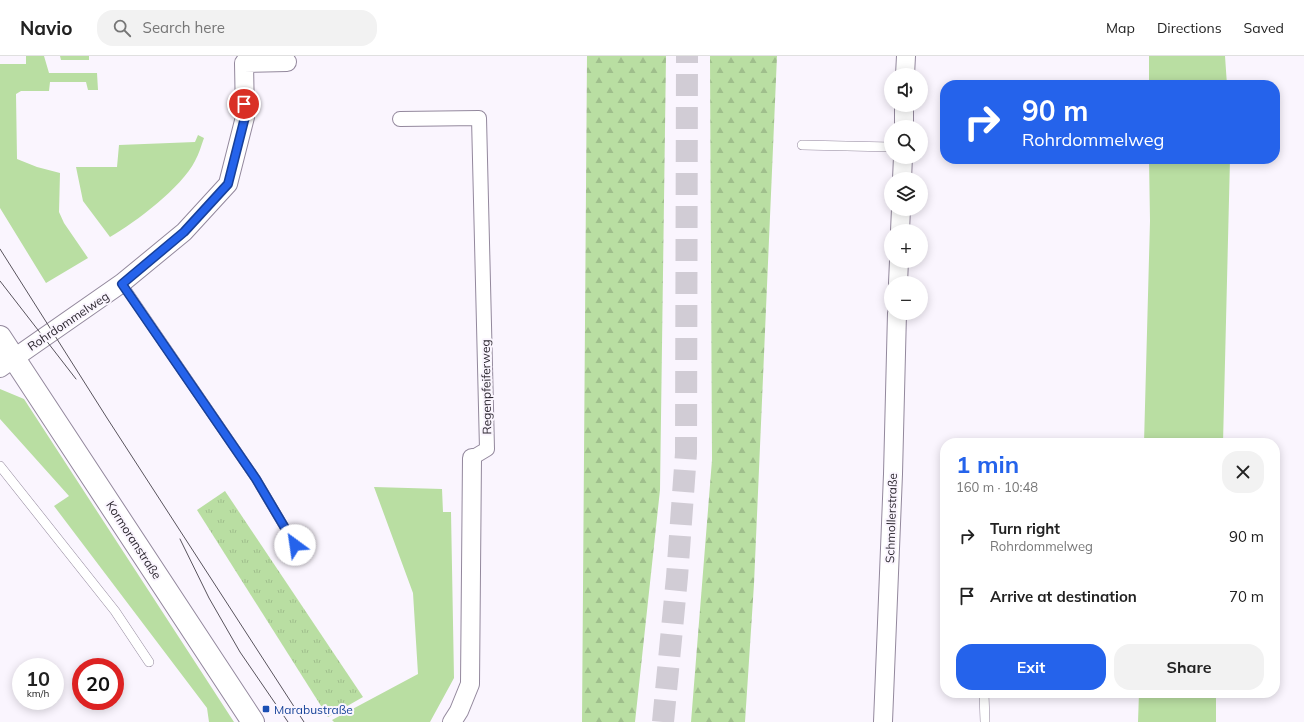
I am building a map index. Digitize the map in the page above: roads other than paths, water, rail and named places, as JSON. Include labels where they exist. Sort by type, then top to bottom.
[{"type":"street","points":[[905,68],[906,56]]},
{"type":"street","name":"Rohrdommelweg","points":[[7,363],[53,333],[122,284],[184,232],[228,184],[245,117],[244,63],[287,62]]},
{"type":"street","name":"Regenpfeiferweg","points":[[400,119],[479,118],[487,449],[472,458],[470,684],[459,711],[452,722]]},
{"type":"street","name":"Schmollerstraße","points":[[883,722],[892,504],[897,320]]},
{"type":"street","name":"Kormoranstraße","points":[[0,337],[7,363],[253,722]]},
{"type":"lane","points":[[802,145],[884,147]]},
{"type":"lane","points":[[122,284],[256,479],[295,545]]},
{"type":"lane","points":[[0,466],[115,611],[149,662]]},
{"type":"lane","points":[[984,698],[985,722]]},
{"type":"tunnel","points":[[663,722],[677,577],[686,453],[687,56]]},
{"type":"tram line","points":[[0,249],[107,418],[304,722]]},
{"type":"tram line","points":[[0,281],[76,379]]},
{"type":"tram line","points":[[180,539],[209,598],[240,652],[288,722]]},
{"type":"place","name":"Marabustraße","points":[[266,709]]}]
